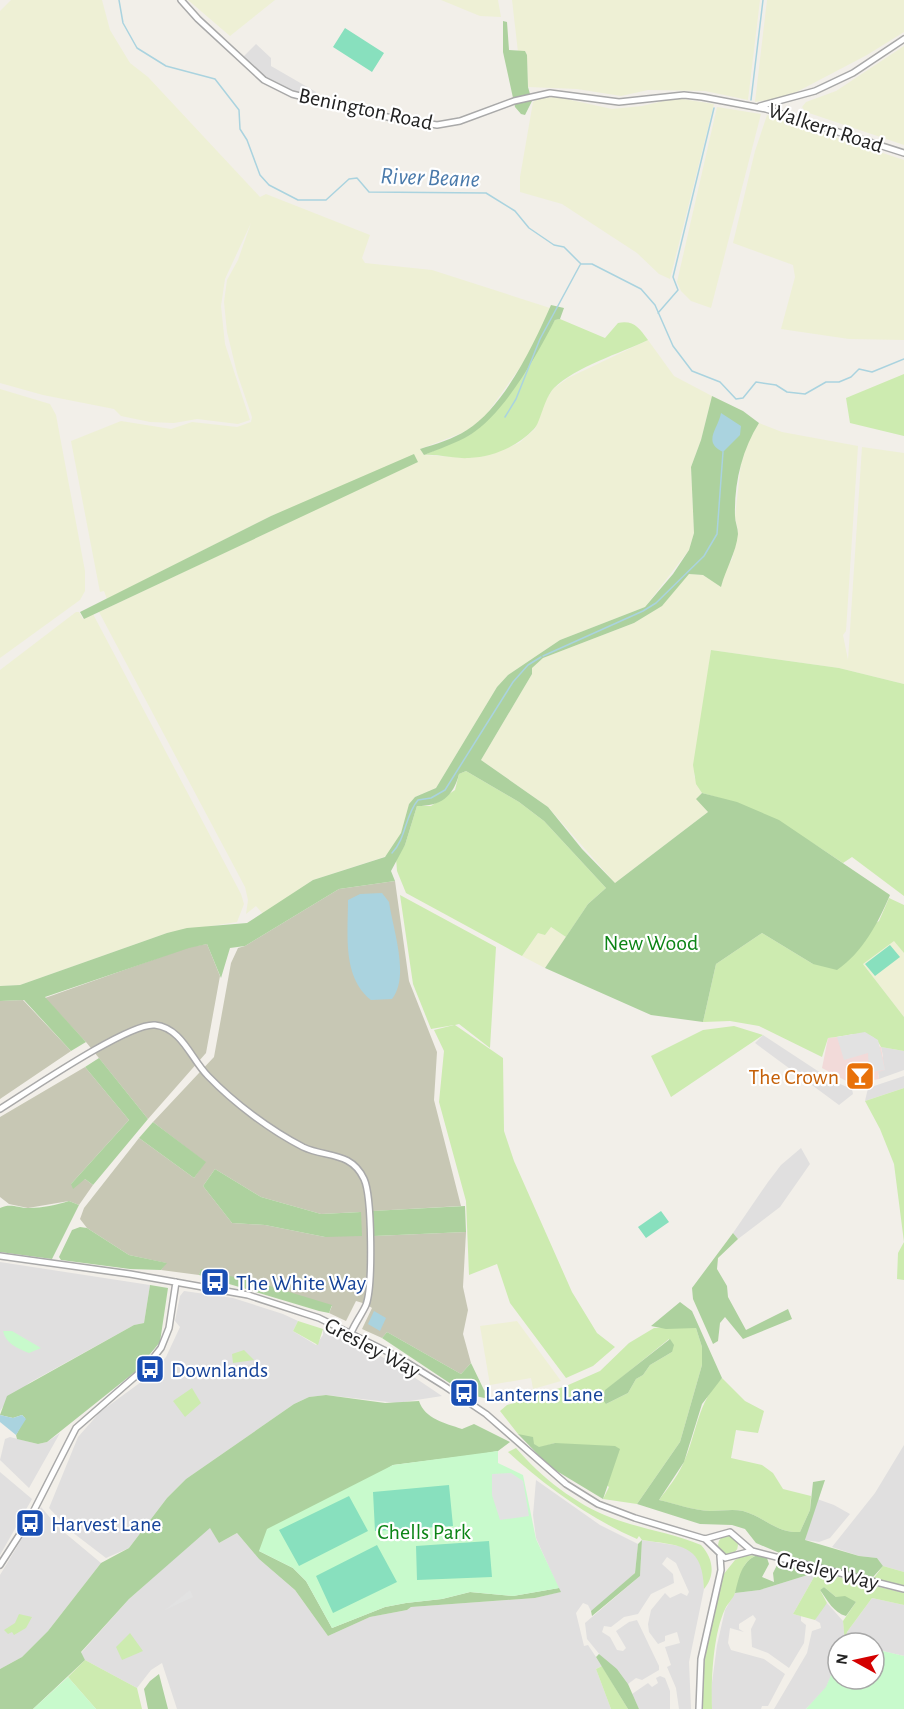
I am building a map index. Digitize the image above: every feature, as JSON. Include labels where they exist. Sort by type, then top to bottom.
[{"type":"street","name":"Benington Road","points":[[181,0],[198,20],[264,80],[292,94],[375,115],[443,124],[514,101],[550,93],[619,102],[684,95],[758,107]]},
{"type":"street","name":"Walkern Road","points":[[758,107],[815,91],[853,73],[904,39]]},
{"type":"street","name":"Walkern Road","points":[[758,107],[904,153]]},
{"type":"street","points":[[0,1109],[97,1048],[148,1026],[169,1029],[182,1040],[208,1076],[251,1113],[302,1146],[340,1156],[357,1166],[365,1181],[371,1280],[366,1304],[351,1333]]},
{"type":"street","name":"Gresley Way","points":[[0,1256],[176,1282],[277,1303],[351,1333],[398,1357],[486,1414],[553,1474],[588,1498],[635,1518],[705,1539],[720,1556]]},
{"type":"street","points":[[0,1565],[29,1520],[76,1428],[145,1368],[161,1348],[169,1328],[176,1282]]},
{"type":"street","name":"Gresley Way","points":[[705,1539],[724,1532],[733,1533],[752,1551],[904,1589]]},
{"type":"street","points":[[715,1548],[718,1536]]},
{"type":"street","points":[[737,1554],[740,1542]]},
{"type":"street","name":"Gresley Way","points":[[729,1558],[752,1551]]},
{"type":"street","points":[[699,1709],[699,1675],[703,1647],[721,1570],[720,1556],[729,1558],[721,1570]]},
{"type":"shaded area","points":[[11,0],[102,0],[110,30],[130,63],[148,77],[260,197],[266,194],[370,235],[362,258],[365,263],[432,270],[550,308],[531,352],[486,415],[467,431],[420,449],[424,455],[468,458],[492,454],[519,443],[535,429],[543,405],[553,389],[568,378],[648,340],[674,376],[712,396],[701,440],[691,467],[694,533],[689,550],[645,607],[560,640],[508,675],[497,687],[436,788],[415,797],[409,804],[401,833],[389,853],[384,857],[313,880],[263,914],[256,906],[246,914],[248,900],[245,887],[99,612],[418,461],[271,516],[107,599],[104,591],[100,592],[71,441],[121,421],[171,429],[192,422],[237,427],[251,422],[252,417],[237,373],[227,332],[224,302],[227,280],[238,260],[251,223],[225,279],[221,306],[225,344],[250,420],[238,424],[197,419],[174,423],[150,422],[121,416],[114,409],[43,395],[0,383],[0,11]]},
{"type":"shaded area","points":[[188,0],[275,0],[230,36]]},
{"type":"shaded area","points":[[441,0],[498,0],[501,17],[480,16]]},
{"type":"shaded area","points":[[512,0],[760,0],[748,100],[705,91],[648,90],[621,96],[577,89],[528,87],[527,55],[525,51],[518,52]]},
{"type":"shaded area","points":[[767,0],[904,0],[904,32],[867,55],[787,97],[755,102]]},
{"type":"shaded area","points":[[256,44],[271,58],[271,66],[316,92],[316,96],[288,90],[265,78],[242,58]]},
{"type":"shaded area","points":[[904,46],[904,145],[806,112],[802,107],[806,102],[836,91]]},
{"type":"shaded area","points":[[557,97],[612,109],[642,106],[676,98],[714,104],[670,279],[659,274],[637,253],[562,204],[520,192],[520,177],[533,102],[539,98]]},
{"type":"shaded area","points":[[717,107],[761,114],[711,308],[691,301],[681,291],[677,282]]},
{"type":"shaded area","points":[[767,115],[904,160],[904,340],[849,339],[781,329],[795,277],[793,265],[733,243],[755,151]]},
{"type":"shaded area","points":[[0,389],[50,404],[56,415],[85,571],[85,591],[80,600],[0,658]]},
{"type":"shaded area","points":[[759,423],[782,432],[858,446],[846,631],[843,635],[848,660],[862,447],[904,453],[904,684],[839,668],[711,650],[694,776],[702,793],[697,799],[708,812],[615,883],[548,807],[481,760],[532,674],[532,668],[543,658],[634,623],[661,606],[689,574],[703,575],[721,586],[726,566],[732,560],[738,531],[735,517],[741,463],[749,440]]},
{"type":"shaded area","points":[[79,612],[83,619],[93,614],[241,894],[244,904],[237,922],[167,933],[20,985],[0,986],[0,670]]},
{"type":"shaded area","points":[[395,881],[409,981],[437,1052],[434,1100],[461,1206],[373,1211],[374,1236],[466,1232],[463,1287],[468,1310],[463,1334],[471,1363],[461,1374],[387,1332],[382,1338],[362,1329],[372,1308],[366,1304],[356,1301],[346,1321],[329,1313],[332,1306],[201,1270],[199,1275],[161,1270],[166,1263],[129,1255],[87,1228],[80,1219],[84,1208],[139,1138],[194,1178],[205,1162],[153,1122],[214,1057],[231,963],[238,948],[245,946],[339,889]],"holes":[[[215,1169],[261,1197],[321,1214],[360,1212],[325,1237],[265,1225],[232,1223],[203,1186]]]},
{"type":"shaded area","points":[[551,927],[566,937],[545,968],[522,956],[538,933]]},
{"type":"shaded area","points":[[894,940],[904,953],[904,1017],[863,964]]},
{"type":"shaded area","points":[[207,944],[220,976],[206,1053],[148,1119],[86,1042],[45,998],[189,947]]},
{"type":"shaded area","points":[[23,1000],[71,1051],[0,1099],[0,1001]]},
{"type":"shaded area","points":[[865,1032],[878,1040],[885,1070],[869,1072],[868,1053],[844,1060],[837,1037]]},
{"type":"shaded area","points":[[763,1035],[833,1081],[852,1089],[853,1094],[839,1105],[755,1043]]},
{"type":"shaded area","points":[[837,1037],[881,1047],[885,1070],[878,1072],[879,1079],[852,1084],[822,1068],[828,1038]]},
{"type":"shaded area","points":[[881,1047],[904,1051],[904,1070],[879,1079],[878,1072],[883,1056]]},
{"type":"shaded area","points":[[85,1067],[129,1120],[71,1184],[85,1179],[93,1185],[79,1205],[69,1201],[28,1208],[9,1204],[0,1197],[0,1117]]},
{"type":"shaded area","points":[[904,1076],[904,1088],[865,1101],[868,1088]]},
{"type":"shaded area","points":[[801,1148],[810,1164],[780,1207],[738,1239],[733,1233],[768,1182],[781,1165]]},
{"type":"shaded area","points":[[0,1262],[150,1285],[144,1323],[134,1325],[29,1383],[7,1401],[0,1411]]},
{"type":"shaded area","points":[[184,1291],[233,1298],[283,1314],[298,1321],[293,1331],[316,1345],[323,1335],[323,1329],[346,1337],[393,1363],[442,1396],[397,1403],[326,1395],[309,1397],[294,1404],[186,1479],[167,1498],[129,1548],[106,1558],[72,1532],[49,1508],[78,1437],[100,1412],[152,1374],[166,1357],[180,1327],[175,1321],[180,1296]]},
{"type":"shaded area","points":[[517,1321],[561,1381],[533,1389],[531,1378],[490,1385],[480,1326]]},
{"type":"shaded area","points":[[60,1433],[29,1488],[0,1460],[5,1439],[10,1437],[38,1444],[47,1442]]},
{"type":"shaded area","points":[[904,1445],[904,1572],[883,1566],[877,1558],[859,1556],[832,1547],[875,1493]]},
{"type":"shaded area","points":[[0,1472],[32,1499],[0,1555]]},
{"type":"shaded area","points":[[511,1473],[523,1481],[529,1516],[500,1520],[492,1495],[492,1474]]},
{"type":"shaded area","points":[[536,1480],[600,1525],[638,1544],[635,1573],[601,1605],[591,1611],[588,1605],[583,1603],[576,1613],[584,1646],[588,1645],[602,1666],[596,1669],[611,1709],[177,1709],[162,1663],[151,1670],[137,1688],[85,1660],[81,1653],[129,1599],[210,1527],[219,1543],[237,1533],[259,1559],[295,1590],[328,1636],[370,1617],[407,1610],[411,1607],[535,1598],[560,1592],[536,1538],[533,1515]]},
{"type":"shaded area","points":[[817,1499],[850,1514],[830,1538],[819,1542],[805,1540]]},
{"type":"shaded area","points":[[41,1507],[59,1528],[101,1563],[48,1631],[22,1657],[0,1669],[0,1575]]},
{"type":"shaded area","points":[[642,1540],[686,1547],[699,1558],[703,1571],[704,1589],[689,1662],[691,1709],[679,1709],[676,1688],[667,1667],[671,1665],[665,1647],[680,1643],[677,1632],[665,1636],[665,1641],[658,1644],[649,1632],[648,1624],[651,1610],[665,1593],[670,1598],[681,1593],[687,1596],[689,1592],[676,1563],[667,1557],[662,1564],[673,1574],[674,1583],[651,1594],[638,1614],[624,1617],[611,1627],[604,1626],[602,1632],[610,1637],[617,1650],[623,1651],[626,1648],[616,1631],[629,1622],[637,1620],[659,1670],[642,1680],[636,1678],[628,1684],[617,1669],[605,1661],[587,1639],[585,1623],[640,1576]]},
{"type":"shaded area","points":[[811,1574],[814,1577],[793,1614],[801,1616],[801,1621],[806,1625],[804,1643],[789,1668],[768,1653],[752,1647],[751,1629],[756,1619],[753,1615],[739,1624],[739,1629],[744,1632],[730,1628],[728,1643],[731,1650],[764,1659],[785,1674],[768,1706],[762,1706],[761,1709],[712,1709],[711,1690],[717,1645],[725,1610],[735,1593],[760,1590]]},
{"type":"shaded area","points":[[190,1590],[193,1597],[165,1610]]},
{"type":"shaded area","points":[[872,1598],[904,1605],[904,1656],[886,1652],[886,1631],[848,1631]]},
{"type":"shaded area","points":[[827,1603],[843,1621],[844,1631],[826,1631],[826,1688],[806,1709],[774,1709],[807,1653],[812,1631],[821,1628],[820,1623],[815,1620],[820,1610]]},
{"type":"shaded area","points":[[660,1676],[665,1678],[670,1691],[670,1709],[639,1709],[632,1694],[648,1683],[652,1687],[658,1683],[656,1678]]},
{"type":"green space","points":[[503,21],[507,22],[509,50],[525,51],[527,55],[528,87],[532,101],[525,115],[515,107],[503,52]]},
{"type":"green space","points":[[345,28],[384,53],[372,72],[333,47]]},
{"type":"green space","points":[[551,305],[564,308],[560,319],[555,320],[518,383],[495,413],[470,435],[424,455],[420,449],[462,433],[481,420],[493,406],[527,356]]},
{"type":"green space","points":[[560,319],[605,338],[618,323],[624,322],[639,329],[648,340],[586,367],[563,380],[550,393],[534,429],[513,445],[496,453],[478,457],[424,455],[470,435],[516,383],[555,320]]},
{"type":"green space","points":[[904,374],[904,436],[850,423],[846,398]]},
{"type":"green space","name":"New Wood","points":[[712,396],[743,411],[759,423],[740,467],[735,504],[737,541],[721,587],[703,575],[689,574],[662,606],[634,623],[543,658],[532,668],[532,674],[481,760],[548,807],[582,849],[615,883],[708,812],[696,799],[702,793],[737,802],[779,820],[890,895],[869,936],[846,963],[837,970],[813,964],[762,933],[716,964],[703,1022],[651,1015],[545,968],[588,904],[606,888],[544,821],[519,802],[466,771],[459,774],[453,789],[445,799],[425,806],[417,806],[405,845],[391,871],[395,881],[339,889],[245,946],[230,948],[221,978],[207,944],[45,997],[86,1042],[71,1051],[24,1000],[0,1001],[0,986],[20,985],[167,933],[187,928],[247,923],[313,880],[385,857],[401,833],[409,804],[415,797],[436,788],[497,687],[508,675],[560,640],[645,607],[673,574],[689,550],[694,533],[691,467],[701,440]]},
{"type":"green space","points":[[414,454],[418,462],[84,619],[80,612],[271,516]]},
{"type":"green space","points":[[711,650],[839,668],[904,684],[904,896],[852,857],[843,863],[808,840],[759,813],[702,793],[696,784],[693,765]]},
{"type":"green space","points":[[466,771],[519,802],[544,821],[606,888],[588,904],[566,937],[551,927],[545,935],[538,933],[522,956],[406,893],[397,871],[396,858],[405,845],[417,806],[431,806],[455,790],[459,774]]},
{"type":"green space","points":[[400,895],[496,947],[490,1048],[459,1024],[455,1025],[503,1058],[504,1131],[514,1161],[572,1292],[597,1333],[615,1347],[593,1366],[566,1378],[510,1303],[497,1264],[469,1275],[466,1201],[439,1102],[444,1051],[434,1030],[454,1025],[431,1029],[413,984]]},
{"type":"green space","points":[[889,898],[904,905],[904,953],[894,941],[863,964],[904,1017],[904,1051],[881,1047],[871,1036],[858,1034],[828,1038],[822,1057],[759,1026],[730,1021],[703,1022],[716,964],[762,933],[813,964],[879,921]]},
{"type":"green space","points":[[890,945],[900,957],[875,976],[865,964]]},
{"type":"green space","points":[[734,1026],[763,1035],[671,1097],[651,1056],[703,1030]]},
{"type":"green space","points":[[99,1058],[148,1119],[93,1185],[85,1179],[73,1189],[71,1184],[129,1120],[85,1067]]},
{"type":"green space","points":[[904,1088],[904,1242],[894,1164],[880,1129],[865,1101]]},
{"type":"green space","points":[[153,1122],[206,1162],[194,1178],[139,1138]]},
{"type":"green space","points":[[215,1169],[261,1197],[321,1214],[361,1212],[362,1236],[325,1237],[265,1225],[232,1223],[203,1186]]},
{"type":"green space","points":[[69,1201],[79,1205],[52,1259],[0,1252],[0,1208],[39,1207]]},
{"type":"green space","points":[[465,1206],[466,1232],[374,1236],[372,1211]]},
{"type":"green space","points":[[661,1211],[669,1222],[646,1238],[638,1227]]},
{"type":"green space","points":[[80,1227],[87,1228],[129,1255],[167,1263],[161,1270],[130,1269],[61,1260],[59,1257],[72,1230]]},
{"type":"green space","points":[[733,1233],[738,1239],[718,1258],[717,1269],[727,1286],[728,1297],[746,1330],[788,1309],[792,1319],[743,1339],[725,1317],[720,1323],[718,1341],[713,1344],[693,1299],[692,1288]]},
{"type":"green space","points":[[904,1242],[904,1280],[897,1279],[898,1253]]},
{"type":"green space","points":[[201,1269],[263,1284],[332,1305],[329,1313],[319,1311],[199,1275]]},
{"type":"green space","points":[[150,1285],[168,1288],[160,1342],[136,1371],[47,1442],[38,1444],[17,1439],[16,1435],[25,1418],[22,1415],[13,1418],[0,1415],[7,1396],[134,1325],[144,1323]]},
{"type":"green space","points":[[680,1302],[692,1311],[722,1378],[702,1404],[684,1462],[659,1500],[710,1511],[743,1511],[784,1530],[800,1532],[810,1510],[813,1482],[825,1480],[805,1540],[859,1556],[877,1558],[883,1566],[873,1577],[865,1578],[782,1554],[756,1543],[745,1529],[732,1525],[700,1524],[637,1504],[680,1442],[702,1365],[702,1347],[696,1328],[666,1329],[651,1326]]},
{"type":"green space","points":[[298,1321],[323,1329],[318,1345],[293,1331]]},
{"type":"green space","points":[[654,1328],[696,1328],[702,1347],[702,1365],[680,1442],[637,1504],[603,1499],[609,1487],[555,1443],[539,1448],[518,1434],[500,1411],[507,1405],[566,1386],[600,1371],[629,1343]],"holes":[[[669,1339],[672,1352],[650,1365],[643,1375],[636,1379],[628,1393],[606,1404],[606,1390]]]},
{"type":"green space","points":[[3,1331],[12,1331],[41,1348],[29,1353],[20,1349],[9,1342]]},
{"type":"green space","points":[[387,1332],[461,1374],[471,1363],[484,1390],[490,1394],[489,1399],[466,1394],[382,1338]]},
{"type":"green space","points":[[670,1339],[674,1345],[672,1352],[650,1365],[643,1375],[636,1379],[628,1393],[606,1404],[603,1400],[605,1390]]},
{"type":"green space","points":[[244,1350],[254,1360],[233,1363],[232,1354]]},
{"type":"green space","points":[[722,1378],[745,1401],[764,1411],[758,1433],[736,1430],[731,1458],[762,1465],[773,1473],[783,1489],[811,1496],[810,1510],[800,1532],[784,1530],[743,1511],[710,1511],[659,1500],[681,1469],[702,1408],[707,1397]]},
{"type":"green space","points":[[192,1388],[201,1403],[185,1417],[173,1401]]},
{"type":"green space","points":[[326,1395],[385,1403],[419,1401],[426,1412],[436,1420],[462,1429],[474,1424],[510,1442],[498,1451],[393,1465],[259,1551],[293,1568],[306,1581],[332,1628],[385,1607],[442,1599],[470,1592],[513,1596],[559,1588],[561,1592],[535,1598],[411,1607],[407,1610],[370,1617],[328,1636],[295,1590],[259,1559],[237,1533],[219,1543],[210,1528],[129,1599],[81,1652],[85,1660],[33,1709],[0,1709],[0,1669],[22,1657],[48,1631],[101,1563],[129,1548],[167,1498],[186,1479],[294,1404],[309,1397]]},
{"type":"green space","points":[[518,1434],[533,1437],[534,1444],[539,1447],[555,1443],[615,1446],[620,1449],[603,1499],[550,1467]]},
{"type":"green space","points":[[516,1448],[548,1480],[572,1498],[598,1512],[623,1522],[701,1545],[712,1567],[708,1584],[704,1589],[703,1574],[699,1563],[687,1550],[678,1546],[642,1540],[639,1536],[637,1539],[586,1512],[537,1477],[508,1452]]},
{"type":"green space","name":"Chells Park","points":[[498,1451],[498,1463],[523,1475],[536,1539],[559,1588],[513,1596],[470,1592],[442,1599],[406,1603],[385,1607],[332,1628],[306,1581],[293,1568],[259,1551],[267,1529],[393,1465]]},
{"type":"green space","points":[[449,1485],[453,1526],[375,1531],[373,1492]]},
{"type":"green space","points":[[349,1496],[368,1531],[299,1566],[279,1530]]},
{"type":"green space","points":[[728,1535],[735,1538],[738,1545],[735,1552],[728,1555],[721,1552],[718,1545],[721,1538]]},
{"type":"green space","points":[[642,1540],[640,1576],[592,1616],[591,1611],[635,1573],[638,1544]]},
{"type":"green space","points":[[489,1541],[492,1577],[417,1580],[416,1546]]},
{"type":"green space","points":[[377,1545],[397,1582],[333,1613],[316,1576]]},
{"type":"green space","points":[[757,1555],[751,1558],[744,1567],[734,1595],[721,1620],[714,1658],[712,1709],[702,1709],[703,1661],[723,1575],[735,1560],[743,1556]]},
{"type":"green space","points":[[757,1555],[767,1558],[769,1564],[762,1577],[774,1582],[773,1573],[778,1563],[814,1571],[811,1574],[760,1590],[735,1593],[744,1566]]},
{"type":"green space","points":[[883,1566],[904,1572],[904,1587],[873,1579]]},
{"type":"green space","points":[[814,1571],[904,1593],[904,1605],[872,1598],[848,1631],[844,1631],[843,1621],[856,1602],[836,1597],[824,1587],[820,1590],[827,1603],[815,1620],[793,1614],[814,1577],[811,1574]]},
{"type":"green space","points":[[824,1587],[836,1597],[845,1596],[856,1602],[846,1616],[834,1609],[828,1602],[820,1590]]},
{"type":"green space","points":[[19,1614],[32,1617],[26,1628],[14,1635],[12,1632],[8,1634],[4,1630],[15,1623]]},
{"type":"green space","points":[[130,1633],[143,1651],[122,1660],[116,1647]]},
{"type":"green space","points":[[886,1652],[904,1656],[904,1709],[806,1709],[826,1687],[826,1691],[886,1691]]},
{"type":"green space","points":[[599,1654],[617,1669],[628,1684],[639,1709],[628,1709],[596,1657]]},
{"type":"green space","points":[[85,1660],[137,1688],[142,1709],[96,1709],[68,1677]]},
{"type":"green space","points":[[602,1666],[628,1709],[611,1709],[596,1669]]},
{"type":"green space","points":[[159,1674],[168,1709],[148,1709],[144,1689]]},
{"type":"green space","points":[[68,1677],[96,1709],[33,1709]]},
{"type":"water","points":[[721,413],[741,426],[740,435],[723,452],[713,444],[712,439]]},
{"type":"water","points":[[382,893],[389,902],[399,952],[400,978],[392,999],[371,1000],[355,980],[351,967],[348,941],[348,900],[360,894]]},
{"type":"water","points":[[374,1311],[386,1318],[380,1331],[368,1324]]},
{"type":"water","points":[[0,1415],[13,1418],[22,1415],[26,1419],[16,1435],[0,1422]]},
{"type":"waterway","name":"River Beane","points":[[119,0],[123,23],[137,48],[166,66],[215,79],[239,110],[240,129],[247,140],[260,175],[269,185],[298,200],[326,200],[349,179],[357,178],[369,192],[486,193],[515,211],[529,228],[554,245],[564,247],[581,264],[592,264],[641,289],[655,305],[673,346],[692,371],[720,382],[736,399],[743,398],[756,382],[776,385],[787,392],[805,394],[826,382],[839,382],[851,377],[859,369],[872,372],[904,359]]},
{"type":"waterway","points":[[751,100],[763,0]]},
{"type":"waterway","points":[[658,313],[678,290],[673,277],[714,108]]},
{"type":"waterway","points":[[505,417],[516,399],[540,339],[580,265]]},
{"type":"waterway","points":[[543,656],[656,603],[704,556],[717,534],[723,452]]},
{"type":"waterway","points":[[392,853],[400,841],[410,813],[418,800],[431,798],[445,790],[513,682],[528,665],[541,657]]},
{"type":"place","name":"The Crown","points":[[860,1076]]},
{"type":"place","name":"The White Way","points":[[215,1282]]},
{"type":"place","name":"Downlands","points":[[150,1369]]},
{"type":"place","name":"Lanterns Lane","points":[[464,1393]]},
{"type":"place","name":"Harvest Lane","points":[[30,1523]]}]
